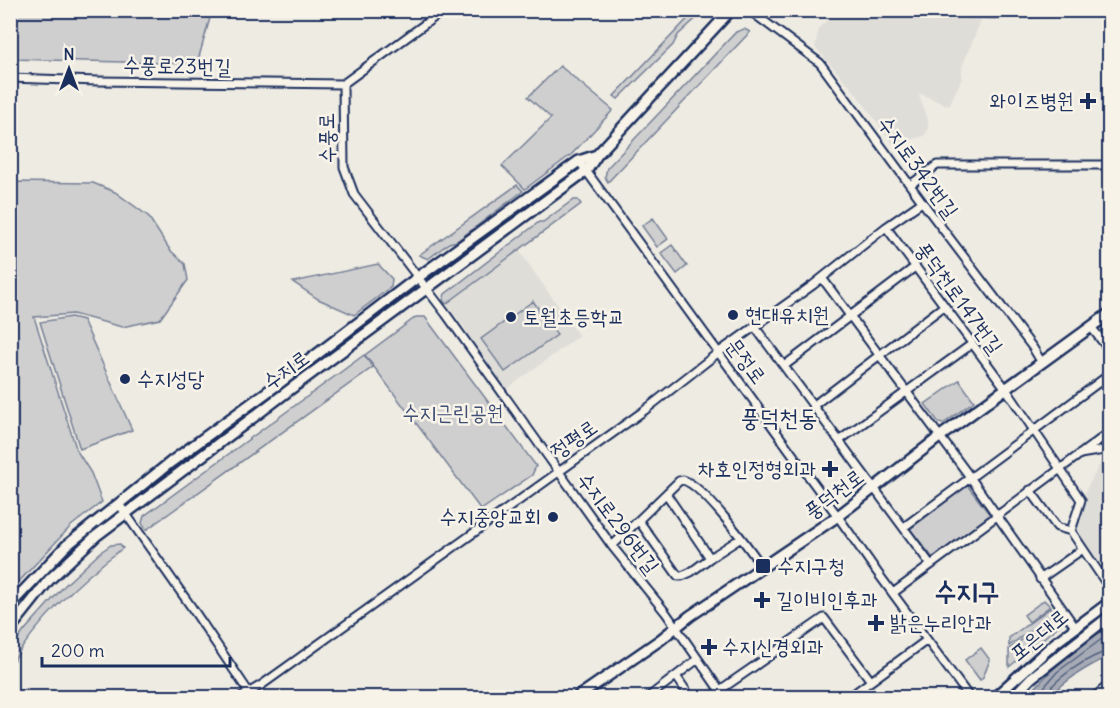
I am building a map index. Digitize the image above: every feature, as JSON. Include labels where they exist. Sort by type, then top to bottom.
[{"type":"main road","name":"수지로","points":[[10,629],[64,564],[96,536],[587,170],[597,154],[730,10]]},
{"type":"main road","name":"수지로","points":[[10,605],[66,546],[118,504],[417,278],[579,161],[597,154]]},
{"type":"main road","name":"풍덕천로","points":[[576,698],[838,516],[940,437],[1110,313]]},
{"type":"main road","name":"포은대로","points":[[994,698],[1054,643],[1110,602]]},
{"type":"main road","name":"포은대로","points":[[1012,698],[1031,678],[1110,616]]},
{"type":"street","name":"수풍로","points":[[426,290],[360,204],[345,175],[343,84],[444,10]]},
{"type":"street","name":"수지로342번길","points":[[749,10],[820,63],[1042,363]]},
{"type":"street","name":"수풍로23번길","points":[[10,78],[343,84]]},
{"type":"street","name":"문정로","points":[[579,161],[970,698]]},
{"type":"street","points":[[910,185],[937,165],[1110,165]]},
{"type":"street","name":"정평로","points":[[240,698],[645,410],[719,352],[922,202]]},
{"type":"street","name":"풍덕천로147번길","points":[[886,227],[1006,389],[1081,500],[1071,531]]},
{"type":"street","points":[[784,366],[915,267]]},
{"type":"street","points":[[822,278],[905,393],[970,477],[1075,627]]},
{"type":"street","name":"수지로296번길","points":[[426,290],[446,314],[612,546],[676,627],[724,698]]},
{"type":"street","points":[[814,405],[944,306]]},
{"type":"street","points":[[755,327],[931,565]]},
{"type":"street","points":[[1091,327],[1110,351]]},
{"type":"street","points":[[840,440],[972,344]]},
{"type":"street","points":[[904,527],[1110,374]]},
{"type":"street","points":[[893,593],[1110,432]]},
{"type":"street","points":[[1077,455],[1110,449]]},
{"type":"street","points":[[612,546],[679,481],[687,480],[727,519],[762,567]]},
{"type":"street","points":[[1030,490],[1057,527],[1071,531],[1110,589]]},
{"type":"street","points":[[667,495],[710,558]]},
{"type":"street","points":[[118,504],[248,692]]},
{"type":"street","points":[[639,520],[678,576],[691,572],[741,538]]},
{"type":"street","points":[[1040,579],[1083,549]]},
{"type":"street","points":[[720,690],[824,618],[871,681]]},
{"type":"street","points":[[848,698],[927,640]]},
{"type":"street","points":[[647,698],[698,658]]},
{"type":"street","points":[[676,676],[691,698]]},
{"type":"street","points":[[1093,698],[1110,684]]},
{"type":"shaded area","points":[[837,11],[936,11],[939,15],[981,20],[962,67],[962,78],[949,106],[918,93],[928,120],[928,130],[924,136],[893,144],[855,92],[815,47],[819,28]]},
{"type":"shaded area","name":"토월초등학교","points":[[518,249],[579,336],[504,391],[471,344],[466,330],[446,304]]},
{"type":"shaded area","points":[[1109,451],[1109,566],[1094,560],[1074,534],[1085,505],[1084,494],[1105,454]]},
{"type":"green space","points":[[11,10],[212,11],[197,64],[11,59]]},
{"type":"green space","points":[[695,11],[704,11],[678,35],[673,45],[618,99],[614,96]]},
{"type":"green space","points":[[937,11],[1085,11],[1081,14],[1028,18],[992,18],[939,15]]},
{"type":"green space","points":[[744,29],[750,32],[608,182],[605,177],[607,168],[736,32]]},
{"type":"green space","points":[[560,66],[613,110],[572,154],[525,189],[502,166],[551,118],[528,97]]},
{"type":"green space","points":[[11,182],[93,183],[115,192],[148,216],[170,250],[185,264],[188,280],[160,319],[122,327],[73,314],[34,317],[77,451],[91,473],[102,502],[71,526],[11,590]]},
{"type":"green space","points":[[517,185],[523,191],[457,241],[449,243],[428,259],[419,255]]},
{"type":"green space","points":[[573,200],[578,200],[581,204],[446,304],[443,300],[445,294],[539,222],[543,222]]},
{"type":"green space","points":[[653,218],[668,239],[657,247],[642,226]]},
{"type":"green space","points":[[672,245],[687,266],[677,274],[661,253]]},
{"type":"green space","points":[[378,264],[392,279],[391,287],[354,315],[318,299],[293,282]]},
{"type":"green space","points":[[533,301],[557,335],[505,372],[481,339]]},
{"type":"green space","points":[[71,317],[83,320],[132,430],[80,449],[40,322]]},
{"type":"green space","name":"수지근린공원","points":[[416,317],[425,317],[536,466],[532,475],[481,510],[365,355]]},
{"type":"green space","points":[[364,355],[373,367],[146,530],[142,523],[144,516]]},
{"type":"green space","points":[[959,380],[974,401],[943,424],[939,423],[925,404]]},
{"type":"green space","points":[[967,485],[990,515],[933,558],[910,529]]},
{"type":"green space","points":[[120,544],[123,548],[91,573],[62,601],[22,647],[11,664],[11,649],[65,585],[102,551],[111,545]]},
{"type":"green space","points":[[1044,600],[1050,606],[1029,622],[1024,615]]},
{"type":"green space","points":[[1050,608],[1056,612],[1009,646],[1009,638]]},
{"type":"green space","points":[[1058,614],[1061,624],[1009,667],[1009,649]]},
{"type":"green space","points":[[981,648],[990,660],[980,680],[965,660]]},
{"type":"water","points":[[1109,626],[1109,656],[1077,674],[1050,697],[1028,697],[1055,667]]},
{"type":"place","name":"와이즈병원","points":[[1088,101]]},
{"type":"place","name":"현대유치원","points":[[733,315]]},
{"type":"place","name":"토월초등학교","points":[[511,317]]},
{"type":"place","name":"수지성당","points":[[125,379]]},
{"type":"place","name":"차호인정형외과","points":[[830,469]]},
{"type":"place","name":"수지중앙교회","points":[[553,517]]},
{"type":"place","name":"수지구청","points":[[763,566]]},
{"type":"place","name":"길이비인후과","points":[[762,600]]},
{"type":"place","name":"밝은누리안과","points":[[876,623]]},
{"type":"place","name":"수지신경외과","points":[[709,647]]},
{"type":"district","name":"풍덕천동","points":[[779,418]]},
{"type":"district","name":"수지구","points":[[967,592]]}]
